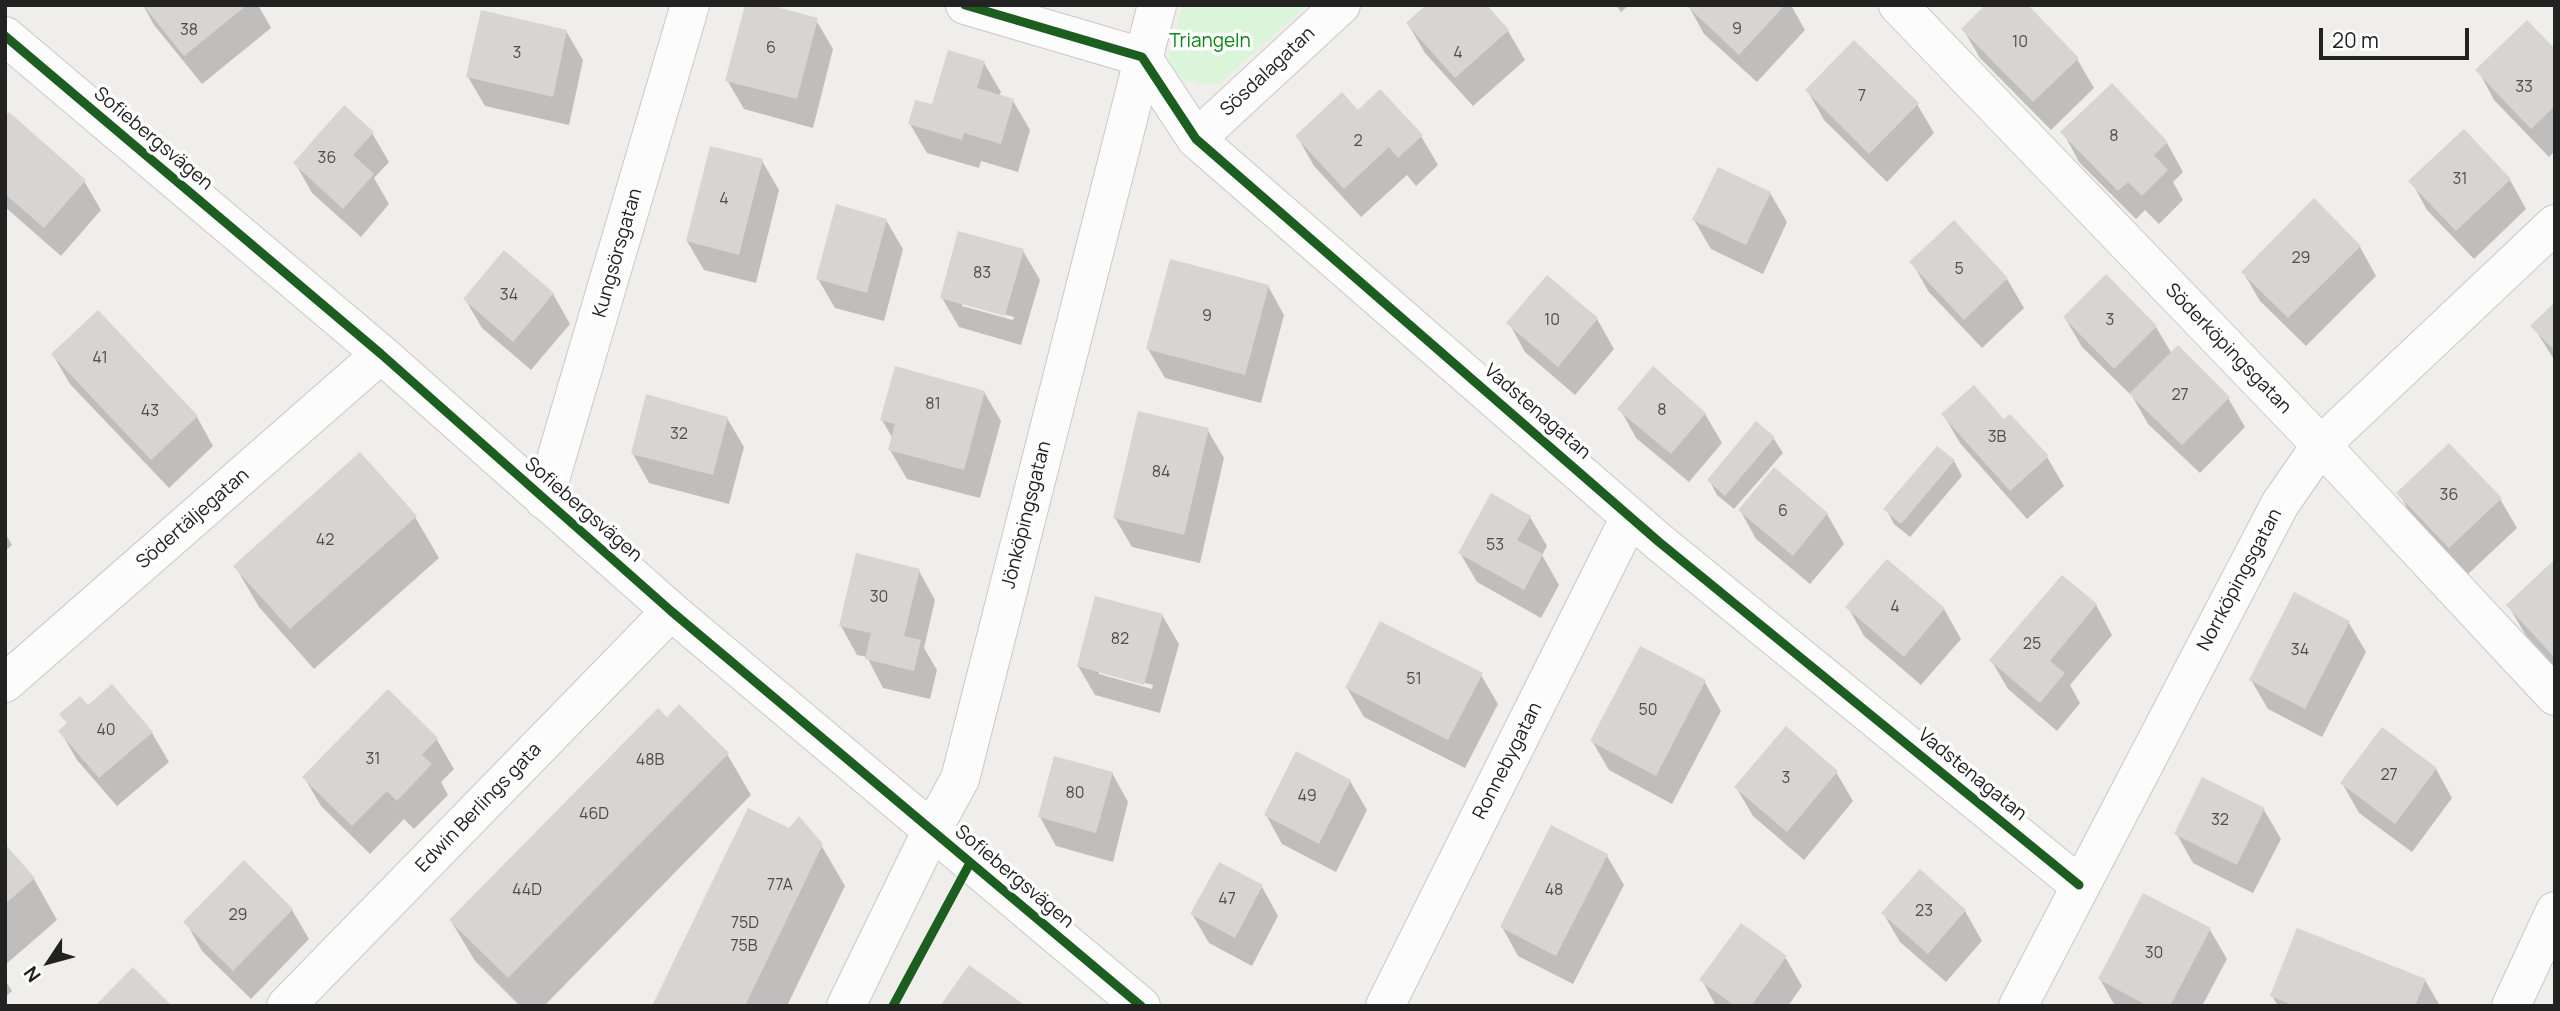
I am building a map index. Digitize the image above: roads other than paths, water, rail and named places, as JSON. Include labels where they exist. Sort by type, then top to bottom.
[{"type":"street","name":"Kungsörsgatan","points":[[544,500],[690,5]]},
{"type":"street","points":[[965,5],[1142,58]]},
{"type":"street","name":"Jönköpingsgatan","points":[[846,1006],[932,830],[960,779],[1157,5]]},
{"type":"street","name":"Sösdalagatan","points":[[1196,139],[1341,5]]},
{"type":"street","name":"Söderköpingsgatan","points":[[1898,5],[2321,445],[2555,696]]},
{"type":"street","name":"Sofiebergsvägen","points":[[5,36],[381,354],[671,611],[1141,1006]]},
{"type":"street","name":"Vadstenagatan","points":[[1142,58],[1196,139],[1630,517],[2079,885]]},
{"type":"street","name":"Norrköpingsgatan","points":[[2018,1006],[2280,504],[2321,445],[2555,224]]},
{"type":"street","name":"Södertäljegatan","points":[[5,683],[381,354]]},
{"type":"street","name":"Ronnebygatan","points":[[1385,1006],[1630,517]]},
{"type":"street","name":"Edwin Berlings gata","points":[[286,1006],[671,611]]},
{"type":"street","points":[[2511,1006],[2555,911]]},
{"type":"park label","name":"Triangeln","points":[[1210,42]]}]
